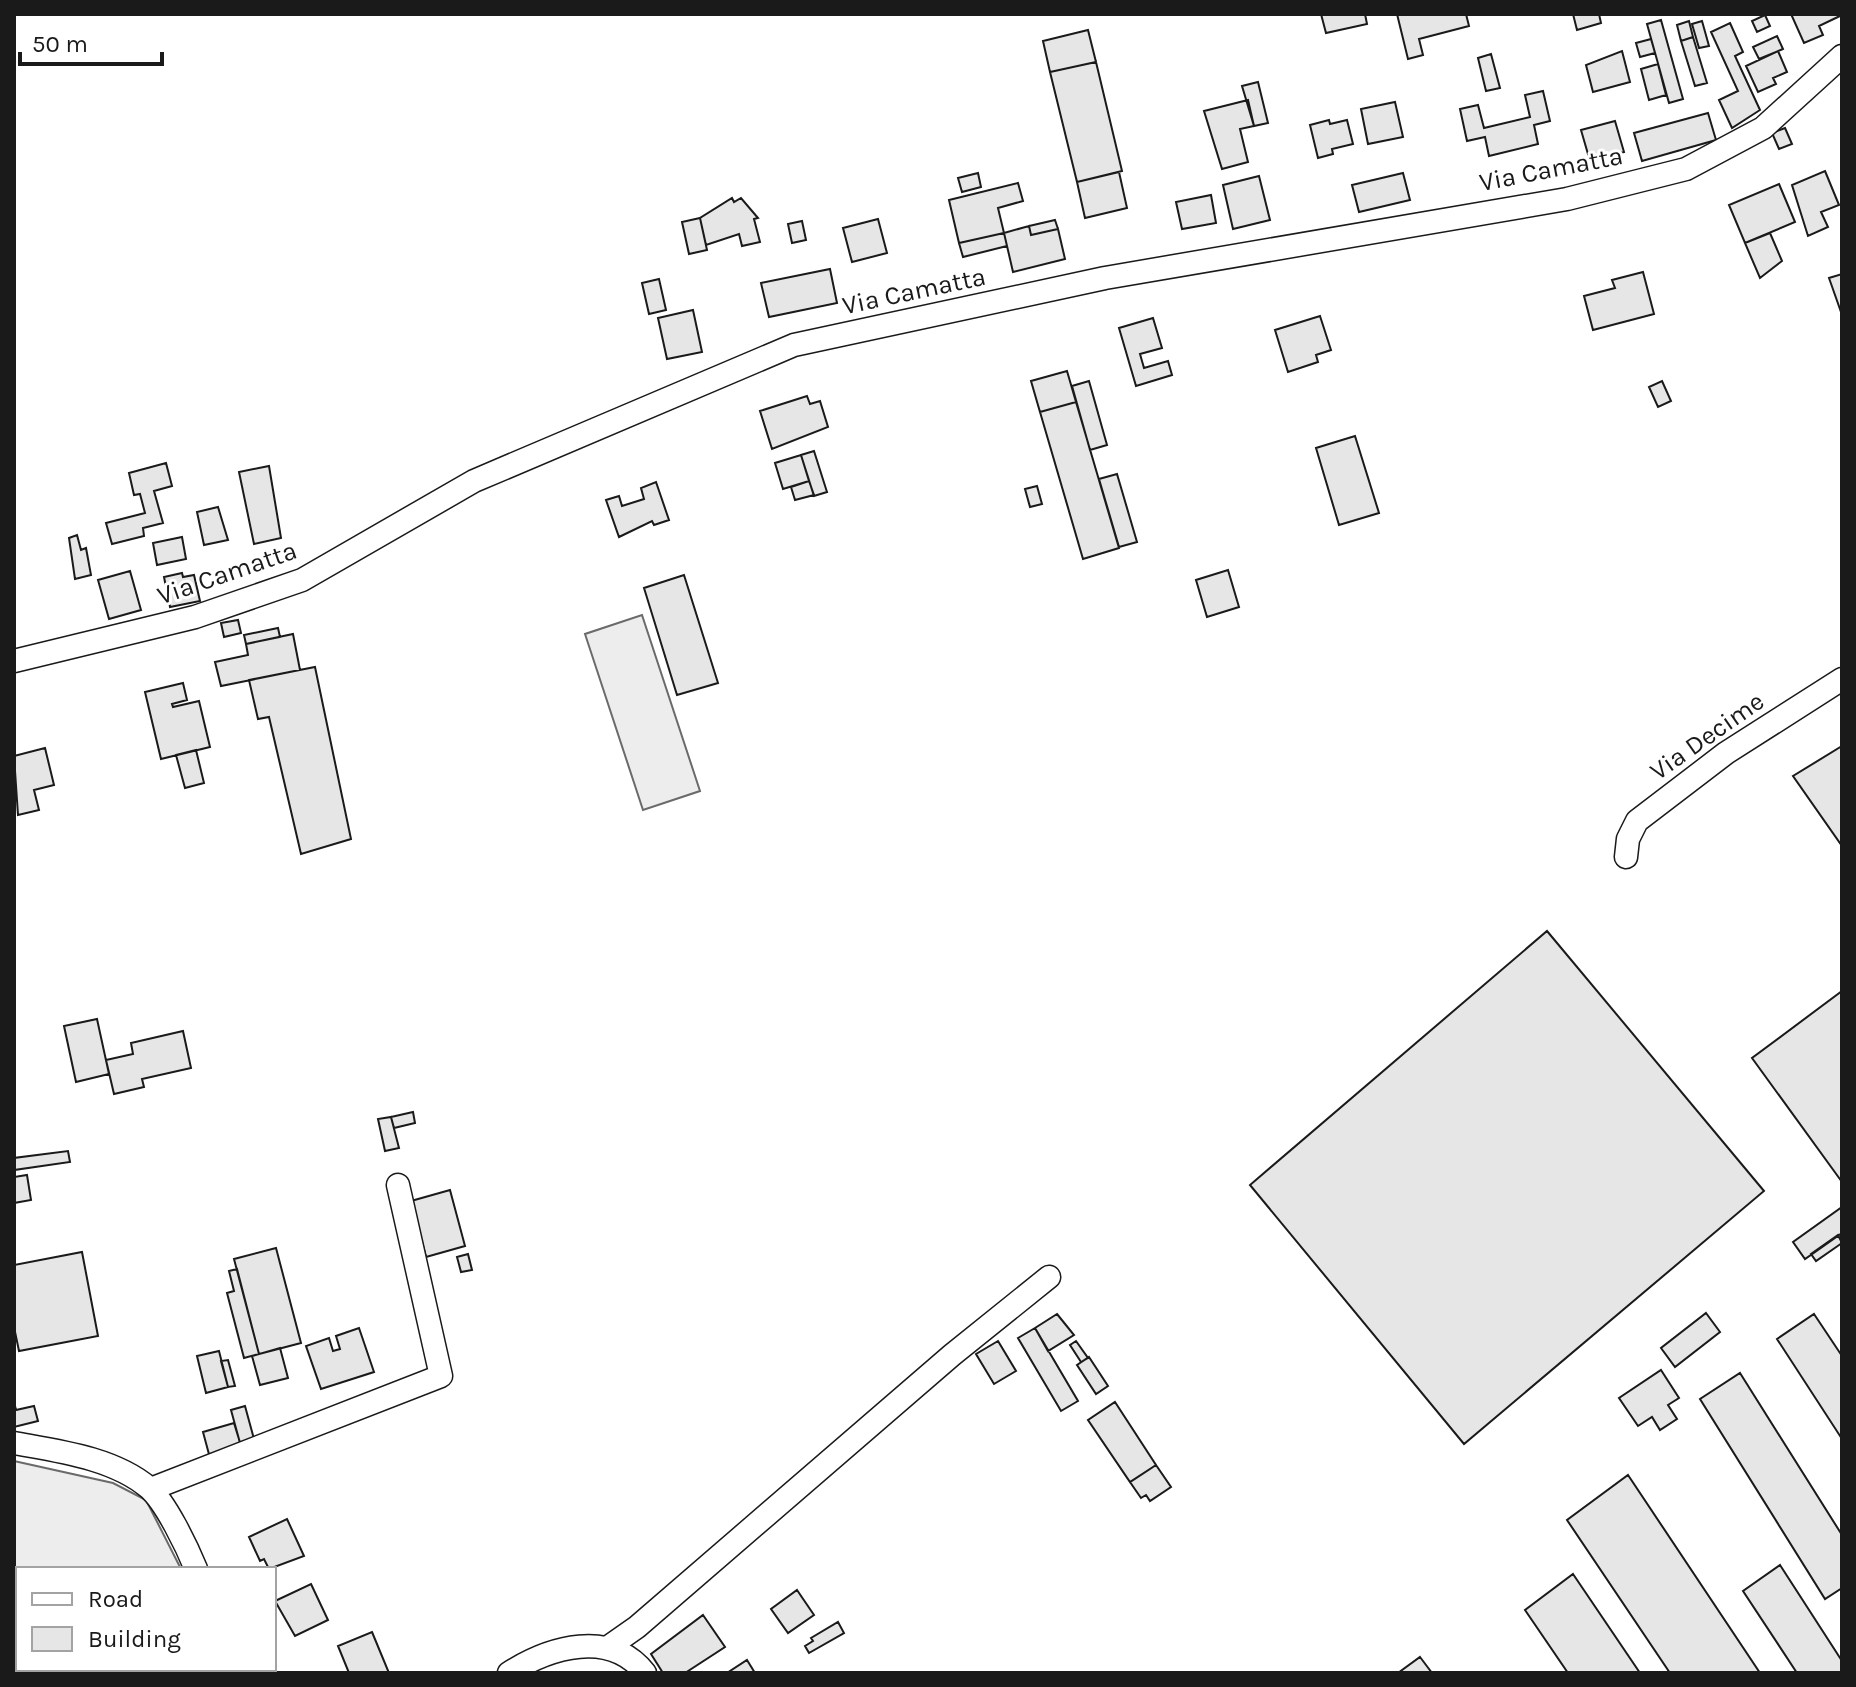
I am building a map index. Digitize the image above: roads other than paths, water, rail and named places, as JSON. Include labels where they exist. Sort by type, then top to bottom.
[{"type":"street","name":"Via Camatta","points":[[14,661],[195,617],[302,580],[474,481],[794,345],[1105,278],[1567,199],[1686,169],[1763,128],[1842,56]]},
{"type":"street","name":"Via Decime","points":[[1626,857],[1628,839],[1637,821],[1726,753],[1842,679]]},
{"type":"street","points":[[151,1489],[441,1376],[398,1185]]},
{"type":"street","points":[[607,1648],[637,1627],[952,1355],[1049,1277]]},
{"type":"street","points":[[14,1443],[67,1453],[120,1470],[151,1489],[188,1548],[195,1567]]},
{"type":"street","points":[[509,1673],[533,1658],[573,1646],[607,1648],[632,1657],[645,1673]]}]
